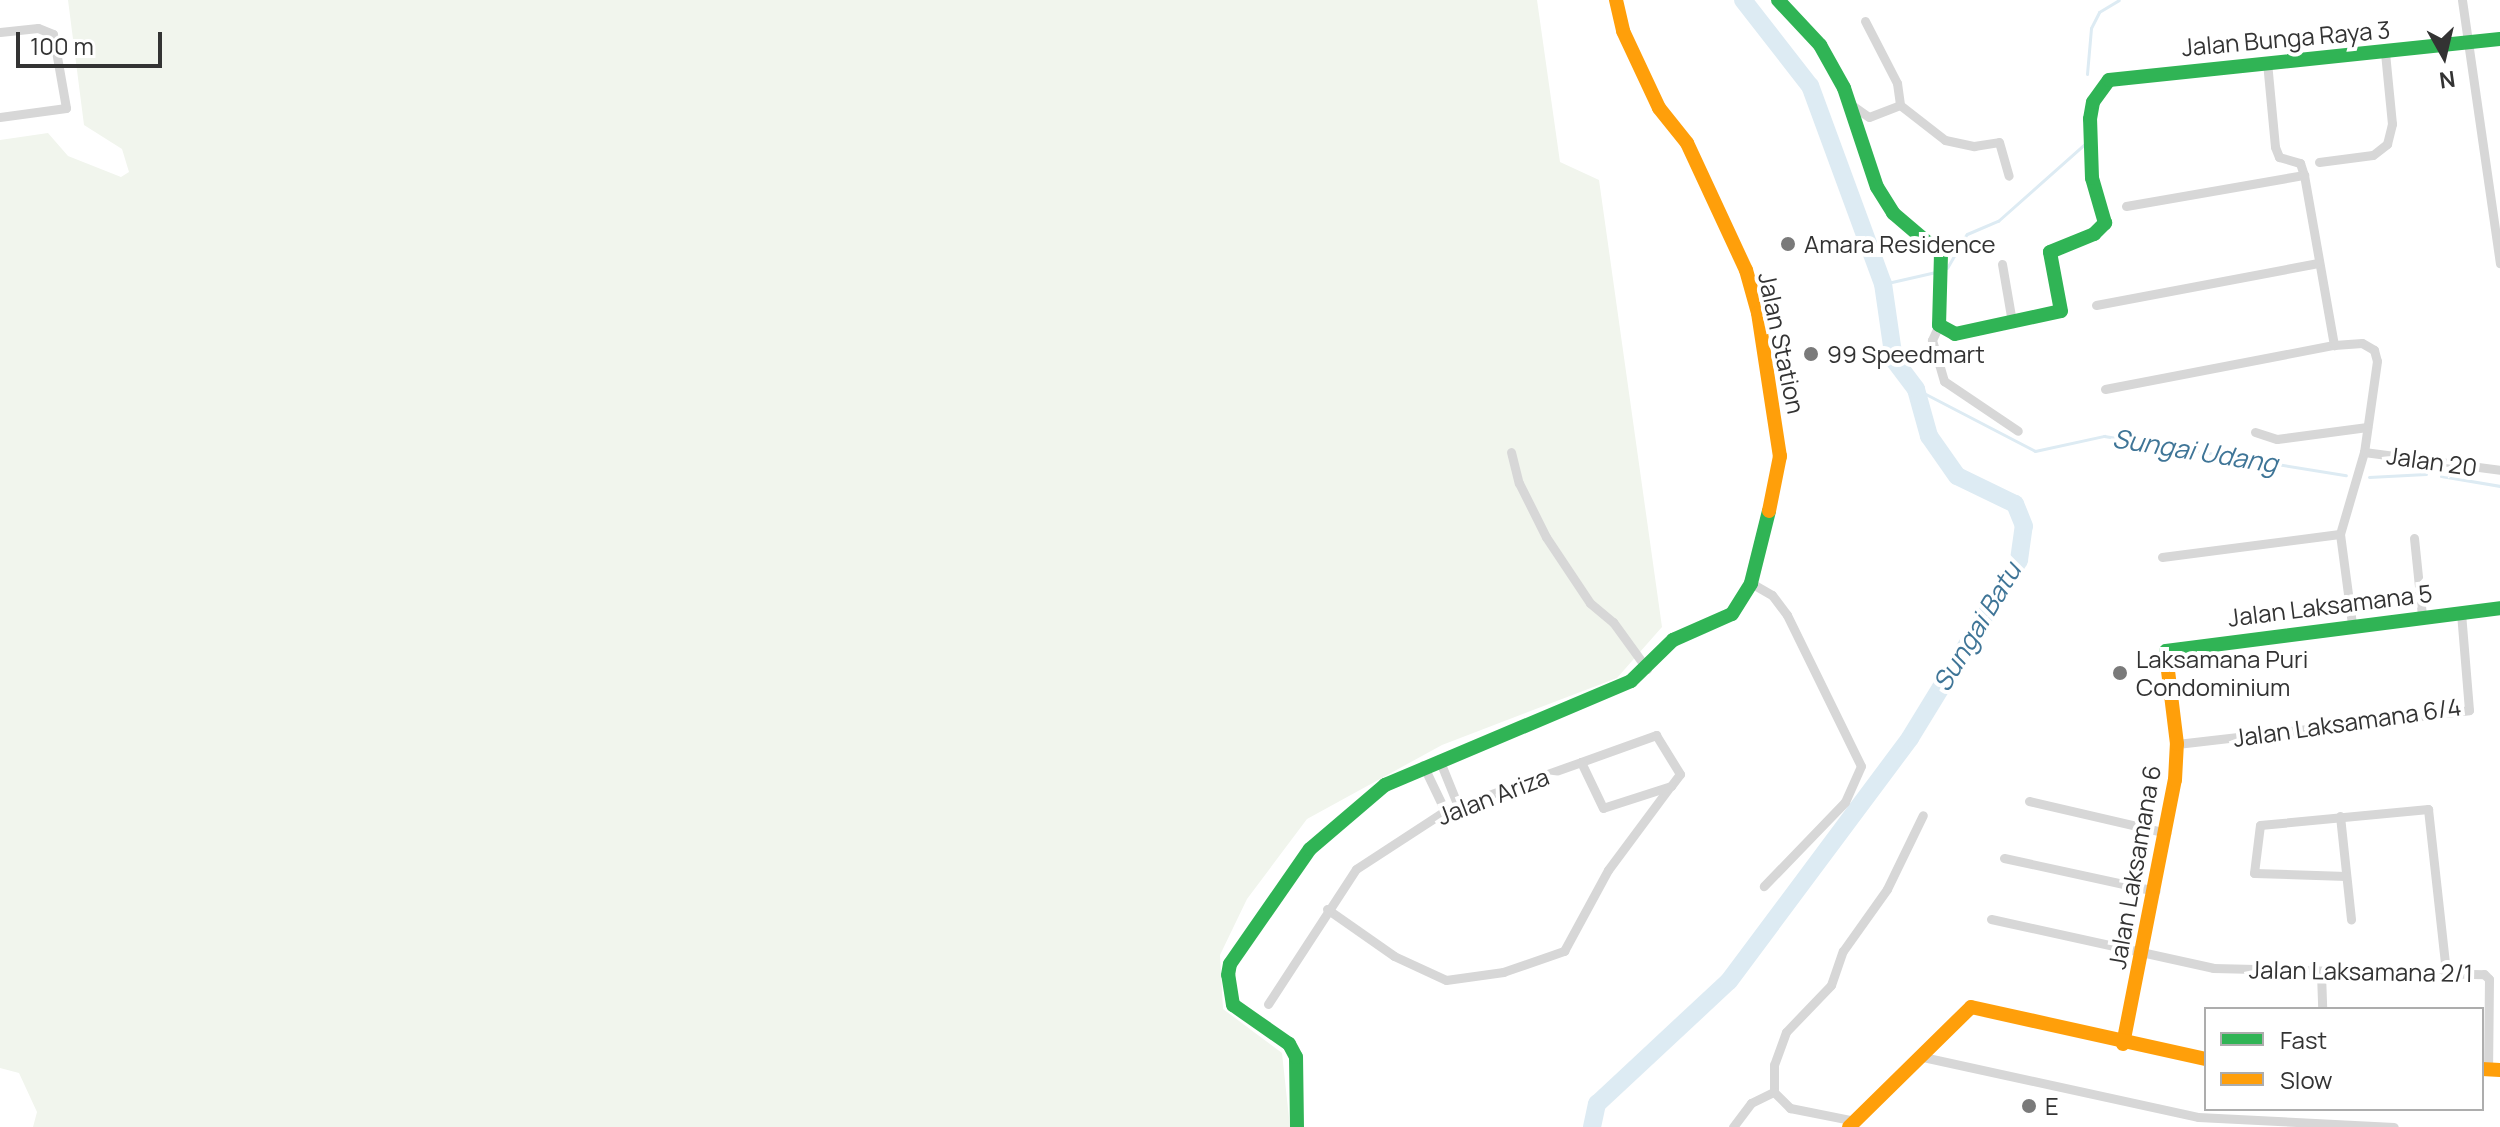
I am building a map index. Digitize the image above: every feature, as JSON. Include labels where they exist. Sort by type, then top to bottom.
[{"type":"street","name":"Jalan Station","points":[[1297,1127],[1296,1057],[1289,1044],[1233,1005],[1230,964],[1310,849],[1385,785],[1423,765],[1587,702],[1647,669],[1673,640],[1732,614],[1751,583],[1780,456],[1758,313],[1746,270],[1711,190],[1687,143],[1659,108],[1623,31],[1616,0]]},
{"type":"street","points":[[1778,0],[1820,45],[1853,106],[1877,187],[1911,234],[1942,258],[1939,325],[1932,340],[1944,381],[2018,431]]},
{"type":"street","points":[[2462,0],[2500,263]]},
{"type":"street","points":[[1865,21],[1897,83],[1900,105],[1945,140],[2003,145],[2009,176]]},
{"type":"street","points":[[0,32],[38,28],[53,34],[66,108],[0,117]]},
{"type":"street","name":"Jalan Bunga Raya 3","points":[[2012,322],[2061,311],[2048,258],[2054,248],[2094,234],[2105,223],[2092,178],[2090,119],[2093,102],[2109,80],[2500,39]]},
{"type":"street","points":[[2319,162],[2373,155],[2387,144],[2392,124],[2385,52]]},
{"type":"street","points":[[2267,62],[2275,147],[2279,157],[2300,163],[2304,175],[2334,345]]},
{"type":"street","points":[[1853,106],[1869,117],[1900,105]]},
{"type":"street","points":[[2126,206],[2304,175]]},
{"type":"street","points":[[2096,305],[2318,263]]},
{"type":"street","points":[[1939,325],[1955,334],[2012,322],[2002,264]]},
{"type":"street","points":[[2105,389],[2334,345],[2362,343],[2374,350],[2377,361],[2364,452],[2340,534],[2352,624]]},
{"type":"street","points":[[2255,432],[2277,439],[2367,427]]},
{"type":"street","points":[[1511,452],[1525,496],[1546,537],[1590,603],[1613,622],[1647,669]]},
{"type":"street","name":"Jalan 20","points":[[2364,452],[2500,470]]},
{"type":"street","points":[[2162,557],[2340,534]]},
{"type":"street","points":[[2414,538],[2422,616]]},
{"type":"street","points":[[1751,583],[1772,595],[1787,615],[1861,766],[1845,802],[1764,886]]},
{"type":"street","name":"Jalan Laksamana 5","points":[[2166,651],[2352,624],[2500,608]]},
{"type":"street","name":"Jalan Laksamana 6/4","points":[[2177,744],[2469,710],[2461,612]]},
{"type":"street","name":"Jalan Laksamana 6","points":[[2123,1044],[2166,833],[2177,744],[2166,651]]},
{"type":"street","name":"Jalan Ariza","points":[[1268,1004],[1327,909],[1356,869],[1445,811],[1656,735],[1680,774],[1671,786]]},
{"type":"street","points":[[1439,759],[1458,806]]},
{"type":"street","points":[[1581,762],[1603,808],[1671,786]]},
{"type":"street","points":[[1423,765],[1445,811]]},
{"type":"street","points":[[1327,909],[1394,956],[1446,980],[1503,972],[1564,951],[1608,870],[1671,786]]},
{"type":"street","points":[[2029,801],[2166,833]]},
{"type":"street","points":[[2346,876],[2254,873],[2262,823],[2428,809],[2446,971]]},
{"type":"street","points":[[1923,815],[1887,889],[1843,951],[1831,985],[1786,1032],[1774,1065],[1774,1092],[1790,1108],[1852,1124],[1971,1007],[2123,1044],[2204,1059]]},
{"type":"street","points":[[2340,816],[2351,919]]},
{"type":"street","points":[[2004,858],[2155,891]]},
{"type":"street","name":"Jalan Laksamana 2/1","points":[[1991,919],[2213,968],[2321,973],[2446,971],[2484,974],[2489,979],[2490,1070]]},
{"type":"street","points":[[2321,973],[2322,1007]]},
{"type":"street","points":[[1923,1057],[2198,1117],[2394,1127]]},
{"type":"street","points":[[1733,1127],[1751,1103],[1774,1092]]},
{"type":"shaded area","points":[[68,0],[1537,0],[1560,162],[1599,180],[1662,627],[1617,678],[1442,745],[1307,819],[1247,899],[1220,955],[1223,1009],[1282,1053],[1290,1127],[33,1127],[37,1112],[19,1073],[0,1068],[0,140],[48,133],[68,156],[121,177],[129,172],[122,149],[84,125]]},
{"type":"waterway","name":"Sungai Batu","points":[[1592,1127],[1597,1104],[1729,981],[1910,738],[2019,560],[2024,526],[2015,504],[1957,476],[1929,436],[1916,389],[1894,360],[1883,284],[1810,86],[1743,0]]},
{"type":"waterway","points":[[2087,74],[2091,28],[2099,12],[2119,0]]},
{"type":"waterway","points":[[1947,268],[1967,234],[1998,221],[2086,143]]},
{"type":"waterway","points":[[1883,284],[1936,272]]},
{"type":"waterway","name":"Sungai Udang","points":[[1916,389],[2035,451],[2104,436],[2346,475]]},
{"type":"waterway","name":"Sungai Udang","points":[[2369,477],[2426,474]]},
{"type":"waterway","name":"Sungai Udang","points":[[2441,476],[2500,486]]},
{"type":"traffic: fast","points":[[1778,0],[1820,45],[1844,88],[1877,187],[1893,213],[1941,254],[1939,325],[1955,334],[2061,311],[2050,252],[2094,234],[2105,223],[2092,178],[2090,119],[2093,102],[2109,80],[2500,39]]},
{"type":"traffic: fast","points":[[1297,1127],[1296,1057],[1289,1044],[1233,1005],[1228,975],[1230,964],[1310,849],[1385,785],[1631,681],[1673,640],[1732,614],[1751,583],[1769,511]]},
{"type":"traffic: fast","points":[[2167,662],[2166,651],[2500,608]]},
{"type":"traffic: slow","points":[[1616,0],[1623,31],[1659,108],[1687,143],[1746,270],[1758,313],[1780,456],[1769,511]]},
{"type":"traffic: slow","points":[[2123,1044],[2175,780],[2177,744],[2167,662]]},
{"type":"traffic: slow","points":[[1849,1127],[1971,1007],[2204,1059]]},
{"type":"traffic: slow","points":[[2484,1069],[2500,1070]]},
{"type":"place","name":"Amara Residence","points":[[1788,244]]},
{"type":"place","name":"99 Speedmart","points":[[1811,354]]},
{"type":"place","name":"Laksamana Puri Condominium","points":[[2120,673]]},
{"type":"place","name":"E","points":[[2029,1106]]}]
